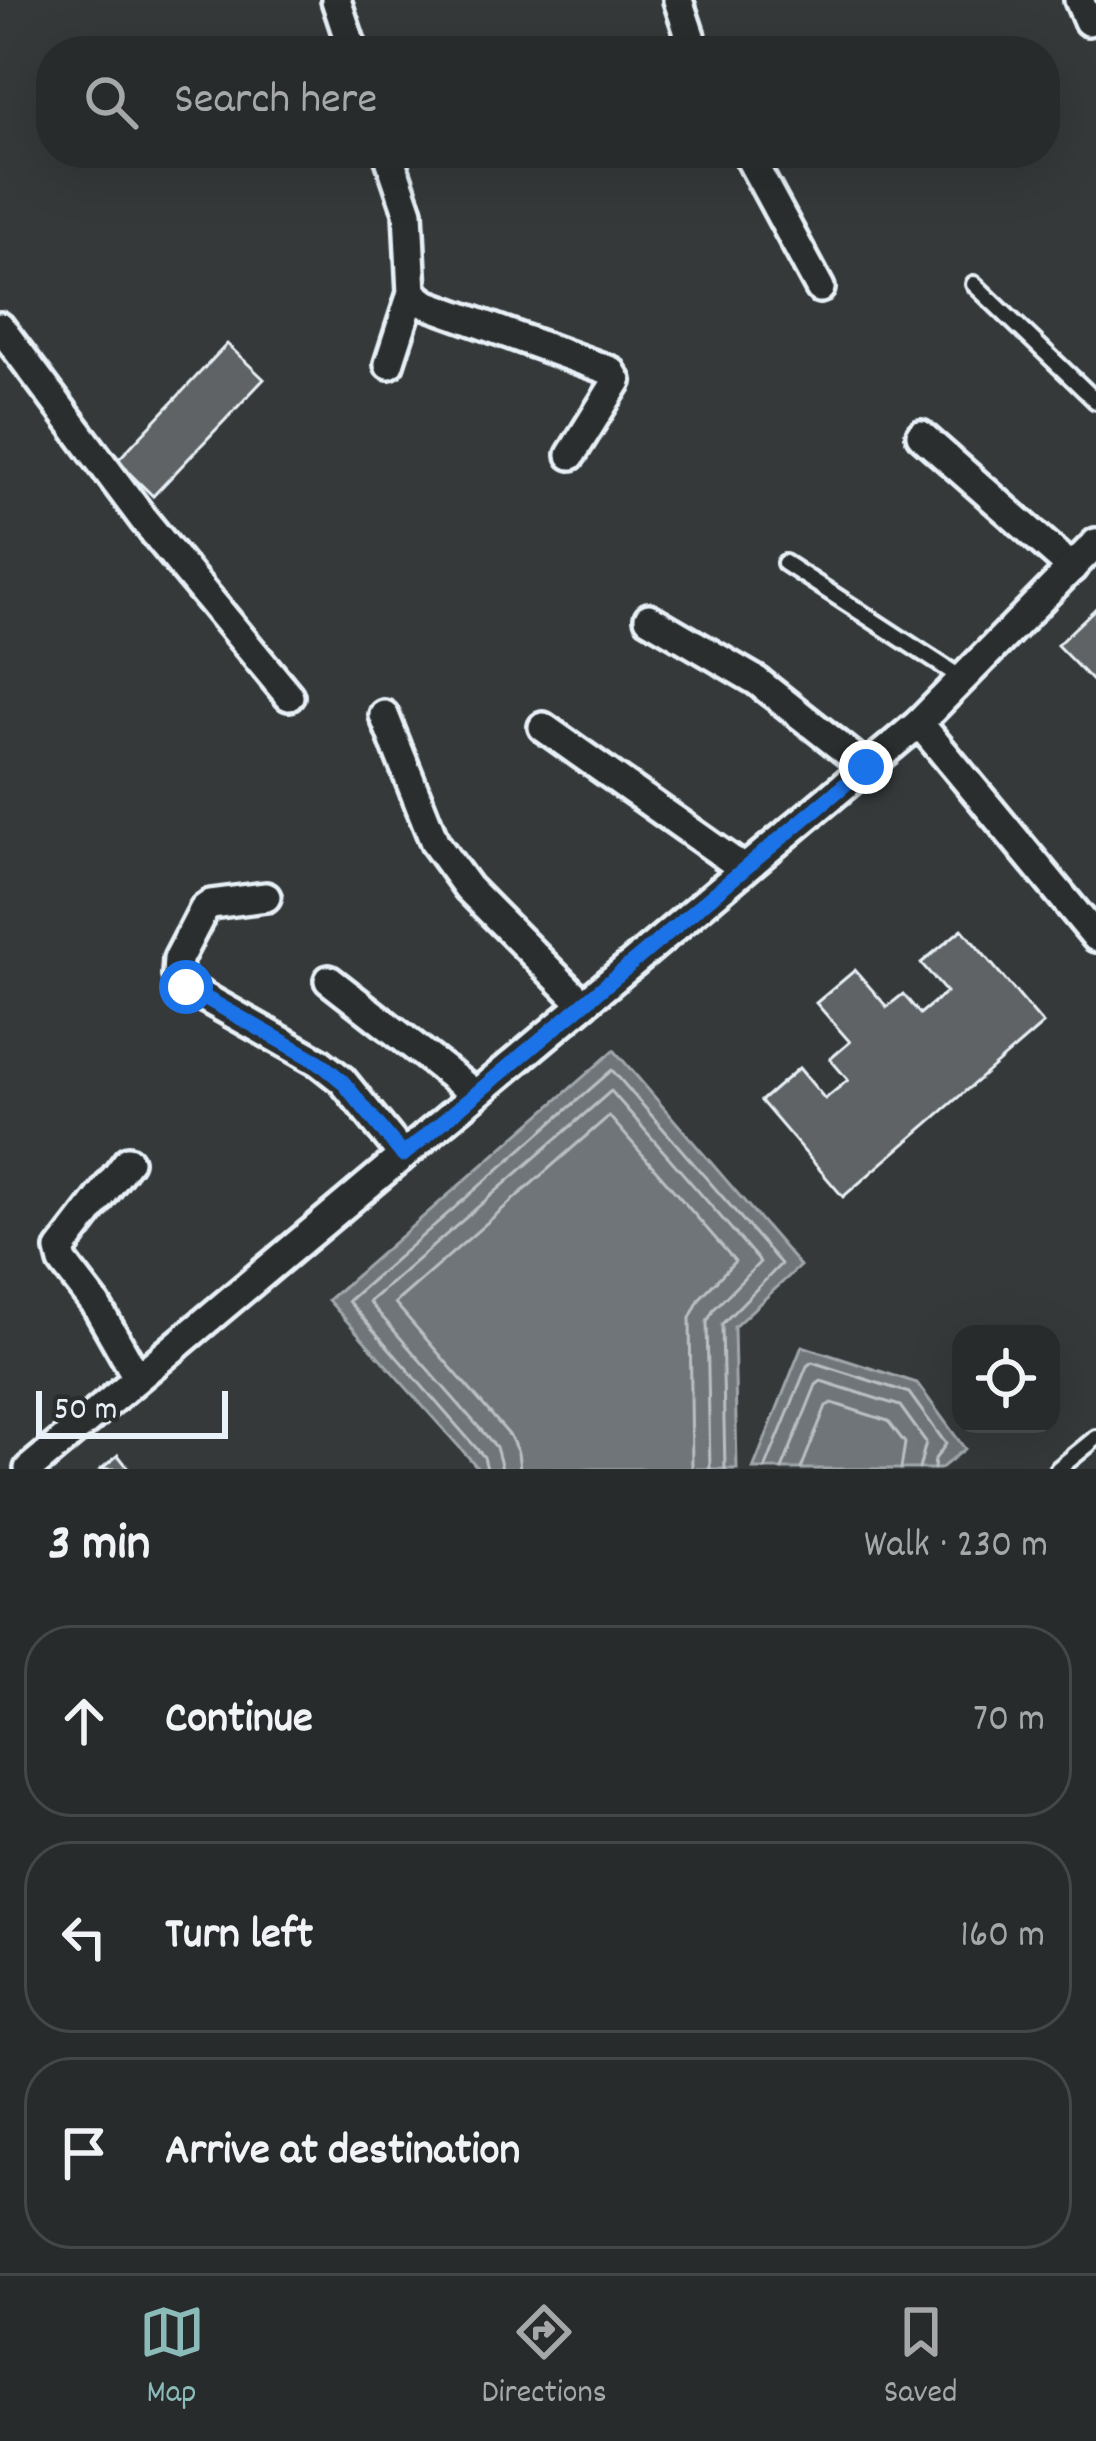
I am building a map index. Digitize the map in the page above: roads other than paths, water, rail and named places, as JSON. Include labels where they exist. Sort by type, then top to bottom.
[{"type":"street","points":[[336,0],[348,36]]},
{"type":"street","points":[[678,0],[689,36]]},
{"type":"street","points":[[389,364],[412,293],[408,212],[393,168]]},
{"type":"street","points":[[755,168],[820,288]]},
{"type":"street","points":[[412,293],[426,304],[611,370],[617,381],[612,395],[571,455]]},
{"type":"street","points":[[0,327],[144,520],[289,696]]},
{"type":"street","points":[[921,435],[1072,568]]},
{"type":"street","points":[[28,1469],[919,723],[1096,543]]},
{"type":"street","points":[[649,618],[757,681],[866,767]]},
{"type":"street","points":[[384,715],[435,843],[468,889],[583,1004]]},
{"type":"street","points":[[919,723],[1096,938]]},
{"type":"street","points":[[544,727],[744,869]]},
{"type":"street","points":[[266,897],[204,909],[178,959],[176,974],[186,987],[319,1062],[342,1081],[403,1155]]},
{"type":"street","points":[[329,980],[476,1094]]},
{"type":"street","points":[[128,1161],[60,1250],[63,1262],[96,1305],[137,1377]]},
{"type":"lane","points":[[974,284],[1096,401]]},
{"type":"lane","points":[[785,563],[963,679]]},
{"type":"lane","points":[[1058,1469],[1096,1438]]},
{"type":"water","points":[[614,1050],[800,1266],[734,1327],[737,1469],[479,1469],[328,1300]]},
{"type":"water","points":[[802,1346],[917,1383],[965,1449],[940,1469],[753,1469]]}]
